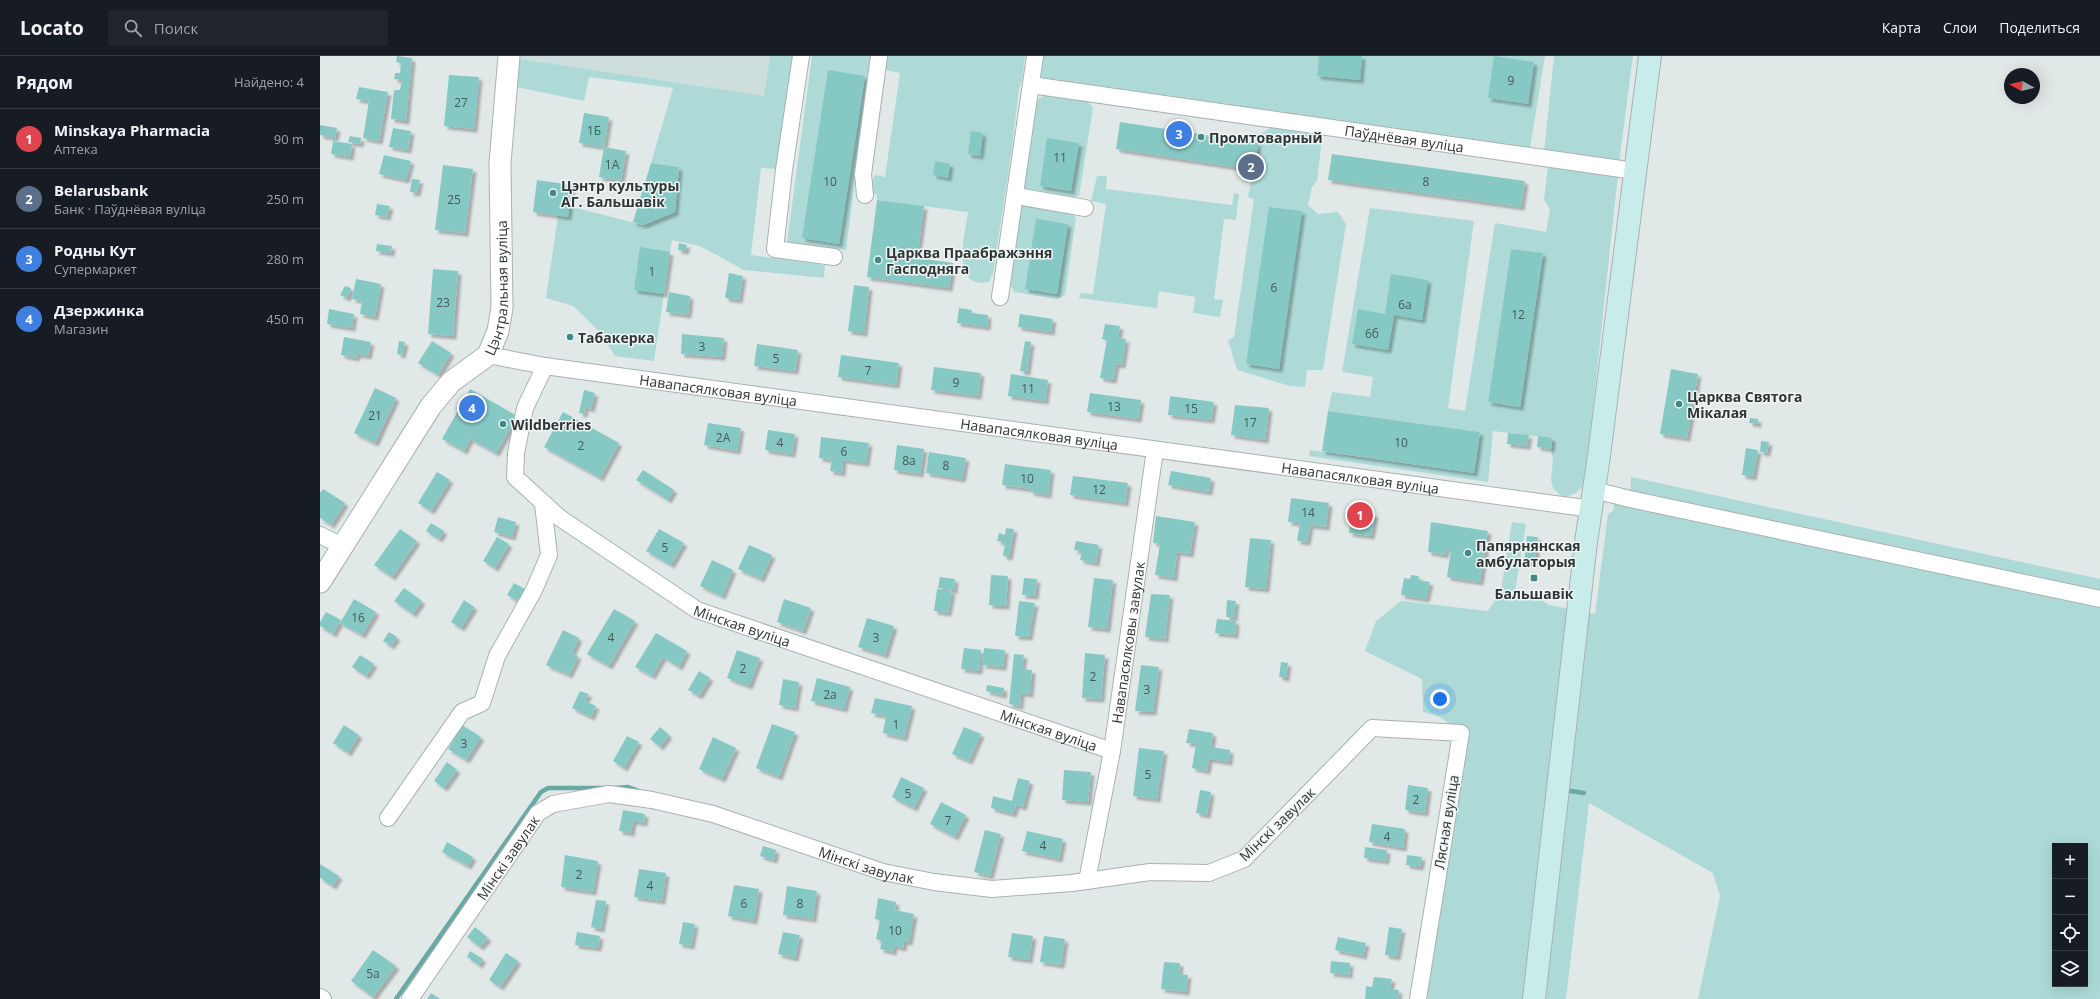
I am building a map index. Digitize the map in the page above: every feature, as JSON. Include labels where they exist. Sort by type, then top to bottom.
[{"type":"main road","points":[[1534,999],[1582,570],[1593,499],[1650,56]]},
{"type":"street","name":"Цэнтральная вуліца","points":[[320,582],[440,394],[452,382],[488,355],[498,331],[502,308],[500,163],[509,56]]},
{"type":"street","points":[[801,56],[784,170],[775,249],[834,257]]},
{"type":"street","points":[[865,195],[863,174],[879,56]]},
{"type":"street","points":[[1000,297],[1016,196],[1035,56]]},
{"type":"street","name":"Паўднёвая вуліца","points":[[1031,85],[1635,171]]},
{"type":"street","points":[[1016,196],[1085,208]]},
{"type":"street","name":"Навапасялковая вуліца","points":[[488,355],[545,366],[1155,450],[1593,499],[1630,499],[2100,599]]},
{"type":"street","name":"Мінская вуліца","points":[[545,366],[525,408],[516,453],[515,477],[543,504],[577,530],[697,610],[1112,751]]},
{"type":"street","name":"Навапасялковы завулак","points":[[1087,881],[1112,751],[1155,450]]},
{"type":"street","points":[[388,818],[462,712],[482,703],[497,656],[534,590],[549,555],[543,504]]},
{"type":"street","points":[[320,536],[342,546]]},
{"type":"street","name":"Мінскі завулак","points":[[410,999],[538,813],[553,804],[609,794],[652,800],[708,812],[883,872],[934,882],[992,889],[1087,881],[1150,872],[1209,873],[1244,859],[1372,728]]},
{"type":"street","name":"Лясная вуліца","points":[[1372,728],[1461,733],[1418,999]]},
{"type":"street","points":[[320,997],[324,999]]},
{"type":"shaded area","points":[[521,56],[770,56],[764,97],[520,59]]},
{"type":"shaded area","points":[[770,56],[794,56],[778,169],[761,168],[751,255],[825,265],[824,278],[744,270],[700,246],[672,240],[654,361],[615,356],[599,331],[573,306],[546,298],[558,216],[569,206],[643,225],[675,212],[679,167],[651,163],[673,88],[589,77],[584,101],[516,87],[520,59],[764,96]]},
{"type":"shaded area","points":[[812,56],[871,56],[846,250],[787,243]]},
{"type":"shaded area","points":[[888,56],[1025,56],[1022,80],[1019,88],[1012,148],[993,273],[989,282],[977,282],[969,278],[964,269],[963,246],[968,212],[877,200],[877,194],[865,195],[875,175],[885,177],[900,73],[885,70]]},
{"type":"shaded area","points":[[1041,56],[1545,56],[1530,148],[1038,77]]},
{"type":"shaded area","points":[[1554,56],[1633,56],[1619,163],[1544,152]]},
{"type":"shaded area","points":[[1047,94],[1087,100],[1093,108],[1079,196],[1057,198],[1042,196],[1028,191],[1023,187],[1032,107],[1037,100]]},
{"type":"shaded area","points":[[1272,127],[1309,131],[1318,134],[1322,139],[1317,181],[1312,187],[1308,205],[1318,214],[1338,212],[1346,224],[1323,370],[1307,370],[1305,387],[1290,386],[1237,370],[1228,340],[1234,337],[1254,199],[1248,197],[1259,135]]},
{"type":"shaded area","points":[[1548,166],[1618,174],[1585,484],[1576,493],[1563,498],[1553,488],[1551,480],[1553,460],[1551,449],[1552,438],[1493,431],[1488,482],[1309,456],[1310,450],[1474,473],[1480,432],[1328,411],[1332,392],[1370,397],[1373,377],[1342,372],[1370,208],[1474,221],[1448,408],[1465,411],[1495,223],[1546,232],[1550,209],[1544,200]],"holes":[[[1511,249],[1543,254],[1520,407],[1488,402]]]},
{"type":"shaded area","points":[[1097,176],[1107,176],[1106,189],[1232,205],[1234,193],[1239,194],[1236,220],[1224,219],[1214,299],[1223,300],[1220,317],[1193,313],[1195,297],[1159,291],[1157,308],[1079,298],[1080,293],[1093,294],[1106,204],[1091,201]]},
{"type":"shaded area","points":[[1024,205],[1069,210],[1076,218],[1065,295],[1057,299],[1014,292],[1010,284],[1020,210]]},
{"type":"shaded area","points":[[1631,477],[2100,579],[2100,999],[1698,999],[1720,896],[1713,873],[1589,803],[1566,999],[1418,999],[1461,733],[1440,717],[1423,712],[1422,679],[1365,651],[1376,621],[1401,601],[1488,611],[1501,590],[1512,522],[1526,524],[1515,592],[1510,592],[1535,596],[1549,605],[1595,614],[1608,514],[1613,511],[1616,495],[1630,499]]},
{"type":"building","points":[[397,56],[412,58],[406,121],[391,119],[394,90],[400,90],[402,80],[394,79],[395,73],[400,73],[401,63],[396,62]]},
{"type":"building","points":[[1319,56],[1362,56],[1360,80],[1317,76]]},
{"type":"building","points":[[1494,56],[1534,62],[1528,104],[1488,98]]},
{"type":"building","points":[[828,70],[865,76],[839,244],[802,238]]},
{"type":"building","points":[[449,75],[479,77],[474,129],[444,126]]},
{"type":"building","points":[[359,87],[388,92],[379,141],[363,138],[369,101],[356,99]]},
{"type":"building","points":[[584,113],[609,117],[604,147],[579,143]]},
{"type":"building","points":[[1120,122],[1258,143],[1254,170],[1116,149]]},
{"type":"building","points":[[320,125],[337,128],[335,138],[320,135]]},
{"type":"building","points":[[393,128],[411,131],[408,150],[389,147]]},
{"type":"building","points":[[971,131],[983,133],[980,156],[968,154]]},
{"type":"building","points":[[350,136],[361,138],[360,144],[348,142]]},
{"type":"building","points":[[1047,138],[1079,143],[1071,191],[1040,186]]},
{"type":"building","points":[[333,141],[352,144],[350,157],[331,154]]},
{"type":"building","points":[[604,147],[626,151],[621,181],[599,177]]},
{"type":"building","points":[[1332,154],[1525,181],[1521,207],[1328,180]]},
{"type":"building","points":[[384,155],[411,161],[406,180],[379,174]]},
{"type":"building","points":[[935,161],[950,164],[948,178],[933,175]]},
{"type":"building","points":[[651,163],[679,167],[675,212],[643,225],[633,222]]},
{"type":"building","points":[[443,165],[473,169],[465,233],[435,230]]},
{"type":"building","points":[[412,179],[420,180],[417,193],[410,192]]},
{"type":"building","name":"Цэнтр культуры АГ. Бальшавік","points":[[537,180],[572,185],[568,217],[533,212]]},
{"type":"building","points":[[877,200],[924,206],[917,258],[953,263],[949,288],[867,277]]},
{"type":"building","points":[[377,204],[390,206],[387,217],[375,215]]},
{"type":"building","points":[[1269,207],[1302,211],[1279,369],[1246,364]]},
{"type":"building","points":[[1036,219],[1068,224],[1057,294],[1025,289]]},
{"type":"building","points":[[679,243],[687,245],[685,251],[678,250]]},
{"type":"building","points":[[377,244],[392,246],[391,253],[376,251]]},
{"type":"building","points":[[640,247],[670,252],[664,294],[634,290]]},
{"type":"building","points":[[1511,249],[1543,253],[1520,407],[1488,402]]},
{"type":"building","points":[[433,269],[458,271],[453,336],[428,334]]},
{"type":"building","points":[[729,273],[743,276],[739,300],[725,298]]},
{"type":"building","points":[[1391,274],[1428,280],[1422,320],[1394,315],[1388,350],[1352,344],[1358,309],[1385,314]]},
{"type":"building","points":[[356,279],[381,284],[375,317],[360,314],[362,301],[352,299]]},
{"type":"building","points":[[854,285],[869,287],[864,333],[848,331]]},
{"type":"building","points":[[345,286],[351,288],[347,298],[340,295]]},
{"type":"building","points":[[669,292],[690,296],[688,315],[666,312]]},
{"type":"building","points":[[959,308],[972,310],[971,313],[988,315],[987,327],[957,323]]},
{"type":"building","points":[[329,309],[354,314],[352,328],[327,324]]},
{"type":"building","points":[[1020,314],[1053,319],[1051,332],[1018,327]]},
{"type":"building","points":[[1105,324],[1120,326],[1118,338],[1126,339],[1122,365],[1116,364],[1113,380],[1100,378],[1107,340],[1102,339]]},
{"type":"building","points":[[682,334],[724,338],[722,357],[681,354]]},
{"type":"building","points":[[344,337],[371,342],[368,356],[357,354],[356,358],[341,355]]},
{"type":"building","points":[[399,341],[405,342],[402,355],[397,354]]},
{"type":"building","points":[[432,341],[451,353],[438,375],[418,363]]},
{"type":"building","points":[[1025,341],[1031,342],[1027,372],[1020,371]]},
{"type":"building","points":[[757,344],[798,350],[795,371],[754,366]]},
{"type":"building","points":[[841,355],[899,363],[896,385],[838,377]]},
{"type":"building","points":[[934,367],[981,373],[978,396],[931,390]]},
{"type":"building","name":"Царква Святога Мікалая","points":[[1671,369],[1698,374],[1687,438],[1660,434]]},
{"type":"building","points":[[1011,374],[1048,380],[1045,401],[1008,396]]},
{"type":"building","points":[[375,388],[396,398],[375,443],[354,433]]},
{"type":"building","points":[[470,389],[517,416],[496,453],[470,439],[464,451],[442,439]]},
{"type":"building","points":[[584,390],[595,393],[591,409],[585,407],[584,414],[579,413]]},
{"type":"building","points":[[1090,393],[1141,400],[1138,419],[1087,412]]},
{"type":"building","points":[[1170,396],[1214,402],[1211,420],[1168,415]]},
{"type":"building","points":[[1235,405],[1269,408],[1265,440],[1231,435]]},
{"type":"building","points":[[1328,411],[1480,432],[1474,473],[1322,451]]},
{"type":"building","points":[[563,412],[619,443],[600,478],[544,447]]},
{"type":"building","points":[[1750,418],[1758,419],[1758,424],[1749,423]]},
{"type":"building","points":[[708,423],[741,428],[737,451],[704,445]]},
{"type":"building","points":[[768,430],[795,434],[792,454],[765,450]]},
{"type":"building","points":[[1508,433],[1529,435],[1527,446],[1507,444]]},
{"type":"building","points":[[1538,436],[1552,438],[1551,449],[1537,447]]},
{"type":"building","points":[[821,437],[869,443],[866,463],[843,460],[842,473],[830,471],[832,460],[819,458]]},
{"type":"building","points":[[1761,441],[1769,442],[1767,453],[1760,452]]},
{"type":"building","points":[[897,445],[924,449],[920,474],[894,470]]},
{"type":"building","points":[[1746,448],[1758,450],[1753,477],[1742,475]]},
{"type":"building","points":[[929,452],[966,458],[962,479],[926,473]]},
{"type":"building","points":[[1005,464],[1051,470],[1048,495],[1030,492],[1031,489],[1002,485]]},
{"type":"building","points":[[643,470],[674,490],[668,500],[636,480]]},
{"type":"building","points":[[1171,471],[1211,478],[1209,492],[1168,485]]},
{"type":"building","points":[[437,472],[450,480],[431,511],[418,503]]},
{"type":"building","points":[[1073,476],[1128,483],[1125,503],[1070,495]]},
{"type":"building","points":[[323,489],[345,503],[331,525],[320,518],[320,493]]},
{"type":"building","points":[[1291,498],[1329,503],[1326,527],[1310,525],[1307,542],[1297,541],[1300,523],[1288,522]]},
{"type":"building","points":[[1352,510],[1375,514],[1371,536],[1349,533]]},
{"type":"building","points":[[1156,516],[1195,522],[1190,554],[1177,552],[1174,578],[1155,575],[1160,544],[1153,543]]},
{"type":"building","points":[[498,517],[516,522],[512,537],[494,532]]},
{"type":"building","name":"Папярнянская амбулаторыя","points":[[1431,522],[1488,531],[1480,582],[1447,577],[1451,550],[1446,549],[1445,555],[1428,552]]},
{"type":"building","points":[[431,523],[444,531],[439,539],[426,531]]},
{"type":"building","points":[[1006,528],[1014,529],[1009,557],[1003,556],[1005,542],[997,541],[999,533],[1005,535]]},
{"type":"building","points":[[400,529],[417,541],[392,577],[374,565]]},
{"type":"building","points":[[659,529],[684,543],[671,565],[646,551]]},
{"type":"building","points":[[1527,536],[1538,537],[1534,564],[1524,563]]},
{"type":"building","points":[[497,537],[509,544],[495,568],[483,561]]},
{"type":"building","points":[[1250,538],[1271,540],[1266,589],[1245,587]]},
{"type":"building","points":[[1076,541],[1099,545],[1096,563],[1080,560],[1082,551],[1074,550]]},
{"type":"building","points":[[749,545],[772,555],[761,579],[738,569]]},
{"type":"building","points":[[712,560],[733,570],[722,596],[700,586]]},
{"type":"building","points":[[991,575],[1008,576],[1006,606],[989,605]]},
{"type":"building","points":[[1411,575],[1419,576],[1418,580],[1430,582],[1426,599],[1401,595],[1404,578],[1410,579]]},
{"type":"building","points":[[940,577],[955,579],[954,590],[938,588]]},
{"type":"building","points":[[1024,578],[1037,579],[1035,596],[1022,595]]},
{"type":"building","points":[[1094,578],[1113,580],[1107,629],[1088,627]]},
{"type":"building","points":[[514,583],[525,589],[518,601],[507,595]]},
{"type":"building","points":[[404,588],[422,601],[413,614],[394,601]]},
{"type":"building","points":[[937,589],[952,591],[948,613],[934,611]]},
{"type":"building","points":[[1151,594],[1170,595],[1165,639],[1145,637]]},
{"type":"building","points":[[354,599],[376,612],[362,635],[340,623]]},
{"type":"building","points":[[784,599],[811,608],[803,631],[777,622]]},
{"type":"building","points":[[464,600],[474,607],[461,628],[451,622]]},
{"type":"building","points":[[1227,600],[1236,601],[1234,618],[1226,617]]},
{"type":"building","points":[[1019,601],[1035,603],[1029,637],[1015,636]]},
{"type":"building","points":[[614,609],[635,621],[609,666],[587,654]]},
{"type":"building","points":[[326,612],[341,620],[333,634],[320,626],[320,622]]},
{"type":"building","points":[[867,618],[894,626],[885,655],[858,647]]},
{"type":"building","points":[[1217,619],[1236,621],[1235,635],[1215,633]]},
{"type":"building","points":[[563,630],[579,638],[572,653],[578,656],[569,675],[546,665]]},
{"type":"building","points":[[389,632],[397,637],[391,646],[383,641]]},
{"type":"building","points":[[656,633],[687,651],[679,667],[663,657],[652,676],[635,667]]},
{"type":"building","points":[[964,648],[981,650],[979,671],[961,669]]},
{"type":"building","points":[[984,648],[1005,650],[1003,667],[982,665]]},
{"type":"building","points":[[737,650],[760,658],[749,686],[727,678]]},
{"type":"building","points":[[1085,653],[1105,655],[1101,699],[1082,698]]},
{"type":"building","points":[[1014,654],[1024,655],[1022,669],[1032,670],[1030,694],[1021,693],[1020,706],[1009,704]]},
{"type":"building","points":[[360,655],[374,664],[366,676],[352,667]]},
{"type":"building","points":[[1281,662],[1288,663],[1286,678],[1279,677]]},
{"type":"building","points":[[1141,665],[1159,667],[1153,712],[1135,711]]},
{"type":"building","points":[[699,671],[710,678],[699,696],[688,690]]},
{"type":"building","points":[[817,678],[850,687],[844,709],[811,701]]},
{"type":"building","points":[[783,679],[799,682],[795,708],[779,705]]},
{"type":"building","points":[[987,685],[1004,688],[1003,695],[986,691]]},
{"type":"building","points":[[580,691],[589,694],[585,701],[596,706],[591,717],[572,708]]},
{"type":"building","points":[[875,698],[912,706],[904,738],[883,733],[886,716],[871,713]]},
{"type":"building","points":[[772,724],[795,732],[779,777],[756,768]]},
{"type":"building","points":[[344,725],[359,735],[348,753],[333,743]]},
{"type":"building","points":[[462,725],[481,737],[466,760],[448,749]]},
{"type":"building","points":[[660,727],[669,735],[660,747],[650,739]]},
{"type":"building","points":[[964,727],[981,734],[969,761],[952,754]]},
{"type":"building","points":[[1189,729],[1213,733],[1211,747],[1230,750],[1229,762],[1209,759],[1207,771],[1192,768],[1196,744],[1186,743]]},
{"type":"building","points":[[627,736],[639,742],[624,768],[613,761]]},
{"type":"building","points":[[713,737],[736,748],[722,779],[699,769]]},
{"type":"building","points":[[1139,748],[1164,751],[1157,799],[1133,796]]},
{"type":"building","points":[[447,762],[457,770],[444,788],[434,781]]},
{"type":"building","points":[[1064,770],[1091,772],[1088,802],[1062,800]]},
{"type":"building","points":[[901,777],[924,788],[914,808],[892,797]]},
{"type":"building","points":[[1018,778],[1030,781],[1023,807],[1016,805],[1013,814],[991,808],[993,796],[1012,801]]},
{"type":"building","points":[[1408,785],[1428,788],[1425,813],[1405,810]]},
{"type":"building","points":[[1200,790],[1211,792],[1207,815],[1196,813]]},
{"type":"building","points":[[941,802],[966,815],[955,837],[930,824]]},
{"type":"building","points":[[623,810],[645,814],[644,823],[633,821],[631,833],[619,831]]},
{"type":"building","points":[[1372,824],[1405,829],[1403,848],[1369,842]]},
{"type":"building","points":[[985,830],[1001,834],[990,876],[974,872]]},
{"type":"building","points":[[1027,831],[1063,839],[1059,859],[1022,851]]},
{"type":"building","points":[[447,842],[473,857],[468,866],[442,852]]},
{"type":"building","points":[[763,846],[776,850],[774,860],[760,856]]},
{"type":"building","points":[[1365,847],[1387,850],[1386,861],[1364,858]]},
{"type":"building","points":[[565,855],[598,861],[593,892],[561,887]]},
{"type":"building","points":[[1407,855],[1422,857],[1420,867],[1406,865]]},
{"type":"building","points":[[320,864],[339,876],[333,886],[320,878]]},
{"type":"building","points":[[639,869],[666,873],[662,901],[634,897]]},
{"type":"building","points":[[734,885],[759,889],[754,921],[728,916]]},
{"type":"building","points":[[787,886],[817,891],[813,919],[783,915]]},
{"type":"building","points":[[878,898],[896,902],[895,910],[914,914],[909,942],[904,941],[903,948],[894,946],[893,952],[880,949],[882,941],[876,939],[880,920],[875,919]]},
{"type":"building","points":[[596,900],[606,901],[601,929],[591,927]]},
{"type":"building","points":[[683,922],[695,924],[691,946],[679,944]]},
{"type":"building","points":[[475,927],[488,938],[480,947],[467,937]]},
{"type":"building","points":[[1389,927],[1402,929],[1397,957],[1385,955]]},
{"type":"building","points":[[577,932],[600,936],[598,948],[575,945]]},
{"type":"building","points":[[783,932],[800,935],[795,958],[778,954]]},
{"type":"building","points":[[1012,933],[1033,936],[1029,960],[1008,957]]},
{"type":"building","points":[[1044,936],[1065,939],[1061,965],[1040,962]]},
{"type":"building","points":[[1338,937],[1366,943],[1363,956],[1335,950]]},
{"type":"building","points":[[373,950],[396,966],[373,997],[351,981]]},
{"type":"building","points":[[470,951],[483,959],[479,965],[467,957]]},
{"type":"building","points":[[506,953],[518,961],[500,987],[489,980]]},
{"type":"building","points":[[1331,961],[1350,963],[1349,975],[1330,973]]},
{"type":"building","points":[[1164,962],[1180,963],[1179,974],[1188,975],[1186,992],[1161,989]]},
{"type":"building","points":[[1374,977],[1392,979],[1390,989],[1399,990],[1398,999],[1365,999],[1366,986],[1372,987]]},
{"type":"building","points":[[431,993],[440,999],[427,999]]},
{"type":"waterway","points":[[615,788],[628,787],[639,791]]},
{"type":"waterway","points":[[396,999],[541,792],[548,788],[606,788]]},
{"type":"waterway","points":[[1564,790],[1584,793]]},
{"type":"place","name":"Родны Кут","points":[[1179,134]]},
{"type":"place","name":"Промтоварный","points":[[1201,137]]},
{"type":"place","name":"Belarusbank","points":[[1251,167]]},
{"type":"place","name":"Цэнтр культуры АГ. Бальшавік","points":[[553,193]]},
{"type":"place","name":"Царква Праабражэння Гасподняга","points":[[878,260]]},
{"type":"place","name":"Табакерка","points":[[570,337]]},
{"type":"place","name":"Царква Святога Мікалая","points":[[1679,404]]},
{"type":"place","name":"Дзержинка","points":[[472,408]]},
{"type":"place","name":"Wildberries","points":[[503,424]]},
{"type":"place","name":"Minskaya Pharmacia","points":[[1360,515]]},
{"type":"place","name":"Папярнянская амбулаторыя","points":[[1468,553]]},
{"type":"place","name":"Бальшавік","points":[[1534,578]]}]
